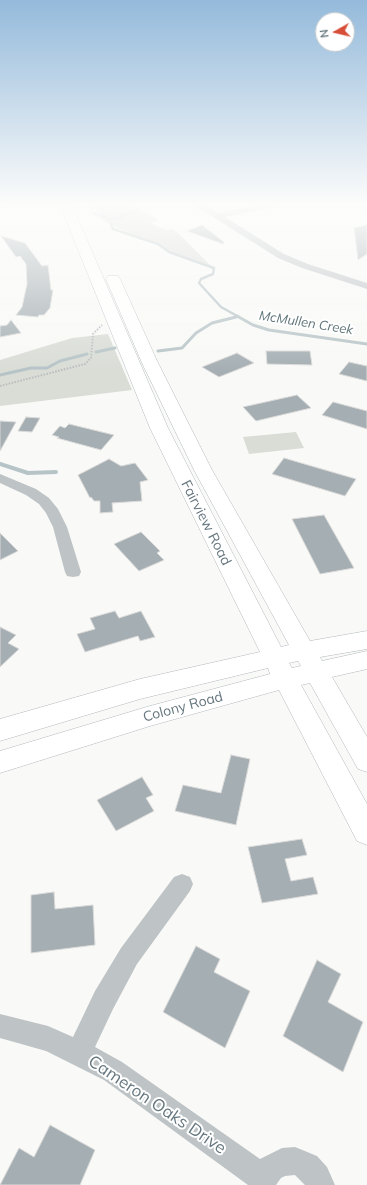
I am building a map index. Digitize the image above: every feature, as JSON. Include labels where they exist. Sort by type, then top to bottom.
[{"type":"main road","name":"Fairview Road","points":[[89,260],[159,428],[285,679],[367,832]]},
{"type":"main road","name":"Fairview Road","points":[[109,260],[150,363],[179,424],[303,650],[367,761]]},
{"type":"main road","name":"Colony Road","points":[[0,730],[140,688],[303,650],[367,640]]},
{"type":"main road","name":"Colony Road","points":[[0,762],[150,716],[285,679],[367,660]]},
{"type":"street","points":[[291,260],[367,286]]},
{"type":"street","points":[[352,282],[362,276]]},
{"type":"street","points":[[0,478],[31,492],[44,501],[53,512],[60,527],[73,572]]},
{"type":"street","points":[[79,1052],[104,1000],[129,956],[182,884]]},
{"type":"street","name":"Cameron Oaks Drive","points":[[0,1026],[48,1039],[79,1052],[113,1071],[263,1182]]},
{"type":"street","points":[[263,1182],[271,1168],[282,1162],[295,1161],[307,1166],[317,1177],[321,1185]]},
{"type":"path","points":[[0,386],[23,378],[75,368],[85,364],[91,358],[94,332],[106,324]]},
{"type":"shaded area","points":[[195,260],[205,260],[216,271]]},
{"type":"shaded area","points":[[108,334],[132,390],[0,406],[0,360],[72,338]]},
{"type":"shaded area","points":[[296,432],[304,448],[249,454],[243,437]]},
{"type":"building","points":[[23,260],[38,260],[42,266],[48,265],[51,290],[53,290],[50,308],[44,315],[39,315],[38,317],[16,315],[22,307],[27,284],[26,264]]},
{"type":"building","points":[[11,320],[21,333],[0,337],[0,326],[7,325]]},
{"type":"building","points":[[266,351],[310,351],[312,365],[267,364]]},
{"type":"building","points":[[237,353],[254,363],[219,377],[202,367]]},
{"type":"building","points":[[349,362],[367,366],[367,381],[339,374]]},
{"type":"building","points":[[297,395],[311,408],[256,421],[243,407]]},
{"type":"building","points":[[333,402],[367,411],[367,429],[322,415]]},
{"type":"building","points":[[26,417],[40,418],[32,432],[18,431]]},
{"type":"building","points":[[0,421],[16,422],[0,451]]},
{"type":"building","points":[[69,424],[114,435],[101,450],[57,438],[59,437],[52,435],[60,426],[65,428]]},
{"type":"building","points":[[284,458],[356,479],[345,496],[272,474]]},
{"type":"building","points":[[109,459],[121,466],[135,463],[148,480],[140,482],[142,501],[112,503],[113,512],[100,513],[100,501],[94,501],[91,497],[90,498],[78,475]]},
{"type":"building","points":[[324,515],[354,568],[320,574],[292,519]]},
{"type":"building","points":[[141,532],[160,551],[157,553],[164,560],[139,571],[114,544]]},
{"type":"building","points":[[0,533],[18,551],[0,560]]},
{"type":"building","points":[[115,611],[119,618],[141,611],[155,637],[140,641],[138,636],[85,652],[77,634],[95,629],[90,618]]},
{"type":"building","points":[[0,627],[16,635],[8,643],[19,649],[0,667]]},
{"type":"building","points":[[231,755],[250,759],[236,825],[175,811],[183,785],[221,793]]},
{"type":"building","points":[[142,777],[153,795],[146,798],[154,811],[116,831],[97,800]]},
{"type":"building","points":[[302,839],[307,855],[285,859],[291,881],[313,877],[318,894],[262,903],[248,847]]},
{"type":"building","points":[[54,892],[55,909],[93,905],[95,945],[31,953],[31,895]]},
{"type":"building","points":[[196,946],[220,959],[214,972],[250,991],[225,1048],[163,1012]]},
{"type":"building","points":[[317,960],[341,974],[328,1002],[363,1022],[343,1072],[283,1036]]},
{"type":"building","points":[[50,1125],[95,1150],[80,1185],[0,1185],[19,1148],[34,1157]]},
{"type":"waterway","name":"McMullen Creek","points":[[192,260],[214,268],[213,274],[201,279],[199,283],[221,307],[239,317]]},
{"type":"waterway","name":"McMullen Creek","points":[[237,316],[253,325],[269,330],[367,344]]},
{"type":"waterway","points":[[158,351],[182,348],[196,333],[212,323],[236,317]]},
{"type":"waterway","points":[[96,352],[115,348]]},
{"type":"waterway","points":[[0,375],[31,368],[47,368],[60,361],[87,354]]},
{"type":"waterway","points":[[0,464],[28,473],[56,472]]}]
